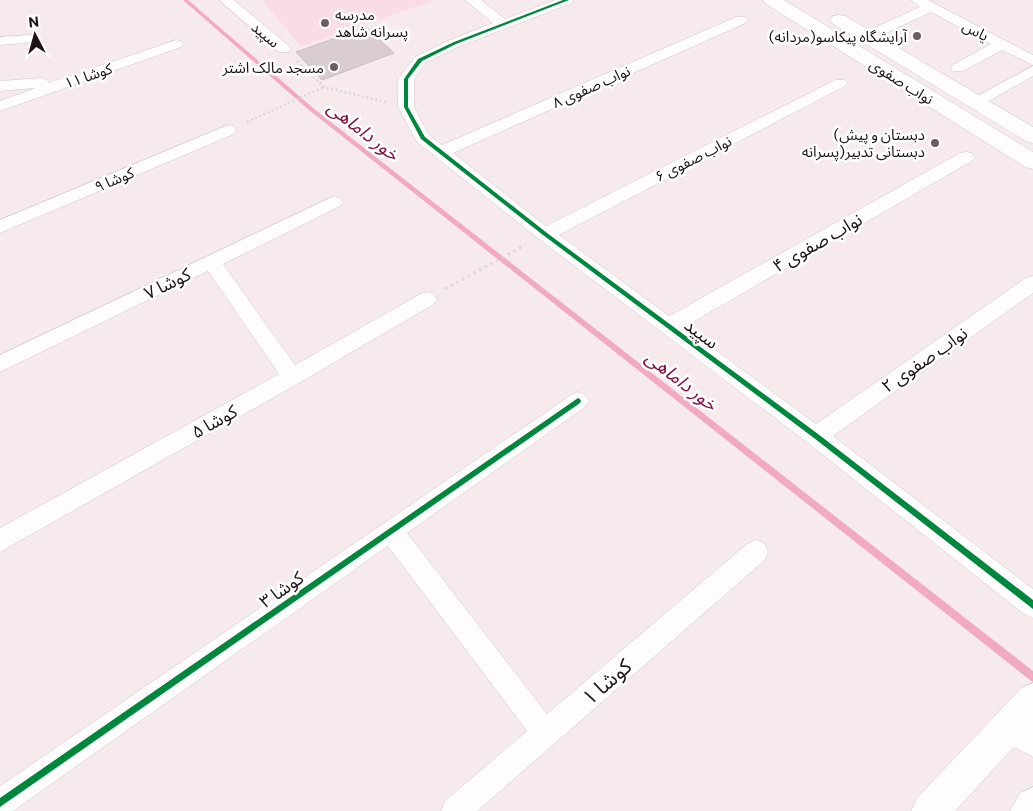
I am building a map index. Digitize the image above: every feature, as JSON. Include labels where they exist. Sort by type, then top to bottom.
[{"type":"street","name":"سپید","points":[[226,0],[284,49]]},
{"type":"street","points":[[472,0],[503,24],[567,0]]},
{"type":"street","name":"نواب صفوی","points":[[772,0],[1033,162]]},
{"type":"street","name":"نواب صفوی","points":[[804,0],[1033,136]]},
{"type":"street","name":"یاس","points":[[918,0],[1033,61]]},
{"type":"street","points":[[883,29],[931,7]]},
{"type":"street","name":"نواب صفوی ۸","points":[[441,152],[741,20]]},
{"type":"street","name":"سپید","points":[[503,24],[455,43],[420,60],[406,79],[406,107],[422,138],[545,234],[816,436],[1033,606]]},
{"type":"street","points":[[0,41],[30,39]]},
{"type":"street","name":"کوشا ۱۱","points":[[0,106],[176,44]]},
{"type":"street","points":[[958,68],[1002,44]]},
{"type":"street","points":[[956,115],[1033,70]]},
{"type":"street","points":[[0,86],[69,82]]},
{"type":"street","name":"نواب صفوی ۶","points":[[545,234],[840,83]]},
{"type":"street","name":"کوشا ۹","points":[[0,227],[228,130]]},
{"type":"street","name":"نواب صفوی ۴","points":[[668,326],[966,157]]},
{"type":"street","name":"کوشا ۷","points":[[0,364],[334,202]]},
{"type":"street","points":[[211,262],[292,377]]},
{"type":"street","name":"نواب صفوی ۲","points":[[816,436],[1033,283]]},
{"type":"street","name":"کوشا ۵","points":[[0,541],[427,299]]},
{"type":"street","name":"کوشا ۳","points":[[0,803],[578,401]]},
{"type":"street","points":[[391,531],[545,733]]},
{"type":"street","name":"کوشا ۱","points":[[455,811],[756,552]]},
{"type":"street","points":[[930,811],[1025,719]]},
{"type":"street","points":[[1028,811],[1033,806]]},
{"type":"path","points":[[284,49],[324,87],[406,107]]},
{"type":"path","points":[[228,130],[324,87]]},
{"type":"path","points":[[427,299],[545,234]]},
{"type":"shaded area","name":"مدرسه پسرانه شاهد","points":[[262,0],[436,0],[301,46]]},
{"type":"building","name":"مسجد مالک اشتر","points":[[366,27],[394,53],[322,80],[296,52]]},
{"type":"waterway","name":"خور داماهی","points":[[185,0],[311,109],[1033,677]]},
{"type":"cycle path","points":[[567,0],[455,43],[420,60],[406,79],[406,107],[423,138],[545,234],[816,436],[1033,605]]},
{"type":"cycle path","points":[[0,803],[578,401]]},
{"type":"place","name":"مدرسه پسرانه شاهد","points":[[325,23]]},
{"type":"place","name":"(آرایشگاه پیکاسو(مردانه","points":[[917,36]]},
{"type":"place","name":"مسجد مالک اشتر","points":[[334,67]]},
{"type":"place","name":"(دبستان و پیش دبستانی تدبیر(پسرانه","points":[[935,143]]}]
